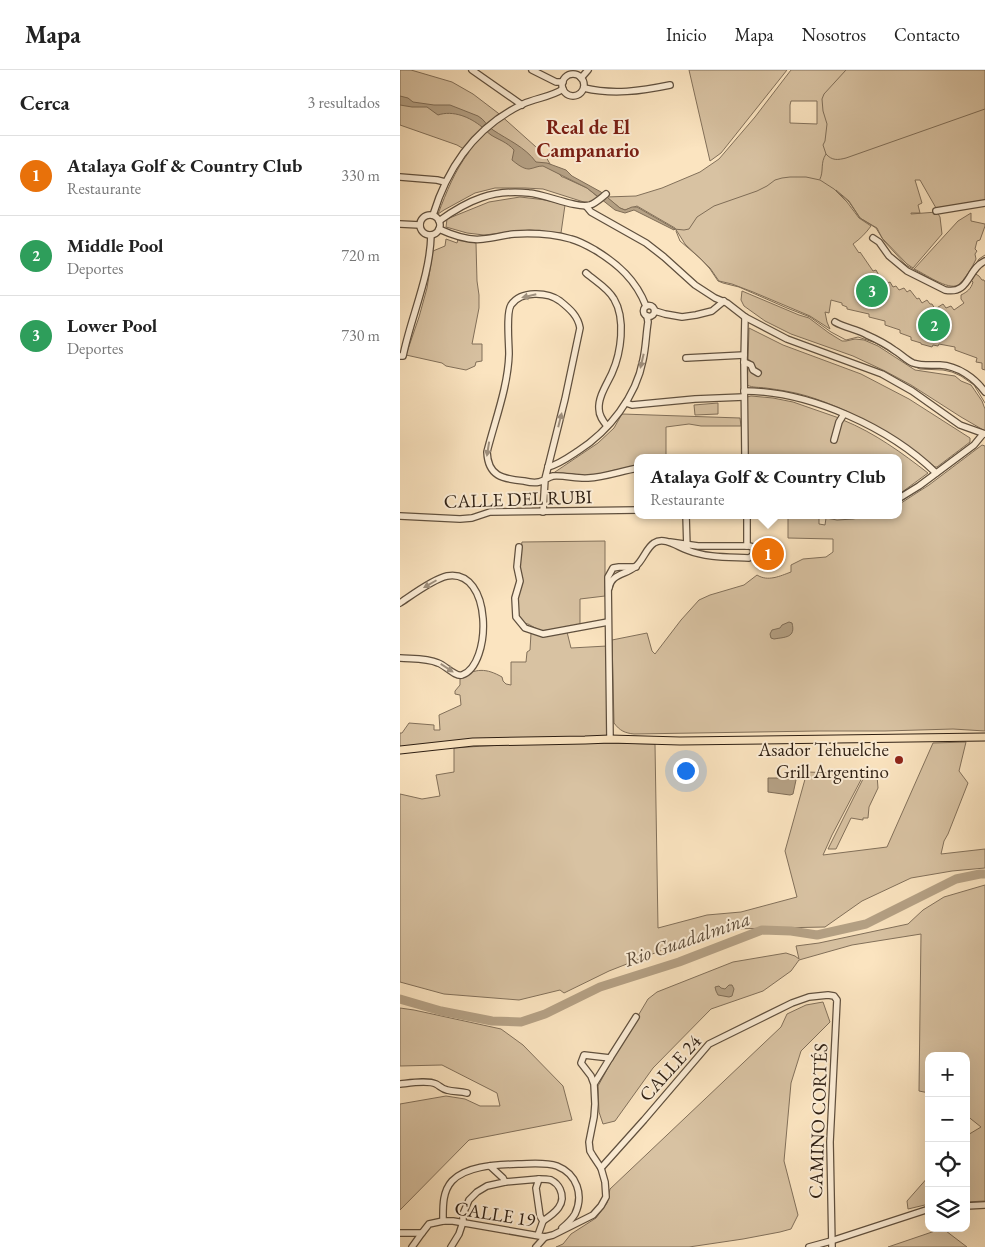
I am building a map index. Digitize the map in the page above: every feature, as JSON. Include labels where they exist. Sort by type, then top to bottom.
[{"type":"main road","points":[[400,750],[473,742],[610,739],[690,741],[985,737]]},
{"type":"street","points":[[472,70],[522,105]]},
{"type":"street","points":[[532,70],[556,82],[563,82]]},
{"type":"street","points":[[581,78],[588,70]]},
{"type":"street","points":[[572,74],[581,78],[584,82],[582,93],[574,96],[566,94],[563,90],[563,82],[567,76],[572,74]]},
{"type":"street","points":[[584,88],[609,92],[633,92],[670,85]]},
{"type":"street","points":[[433,215],[445,182],[460,157],[481,132],[495,120],[522,105],[563,90]]},
{"type":"street","points":[[400,177],[445,182]]},
{"type":"street","points":[[439,221],[464,204],[491,195],[512,192],[530,193],[586,206],[591,205],[606,194]]},
{"type":"street","points":[[936,211],[985,203]]},
{"type":"street","points":[[586,206],[591,212],[646,243],[695,285],[724,301],[745,317],[788,339],[882,374],[912,390],[960,425],[984,434],[974,445],[902,497]]},
{"type":"street","points":[[428,215],[433,215],[439,221],[439,229],[428,235],[422,232],[421,220],[428,215]]},
{"type":"street","points":[[400,224],[420,225]]},
{"type":"street","points":[[439,229],[462,237],[481,240],[512,234],[557,236],[573,239],[606,257],[626,273],[642,296],[646,306]]},
{"type":"street","points":[[400,356],[403,356],[404,335],[421,292],[431,235]]},
{"type":"street","points":[[873,238],[879,242],[889,256],[908,271],[944,290],[955,291],[965,285],[978,264],[985,261]]},
{"type":"street","points":[[586,273],[609,292],[614,298],[620,313],[620,345],[617,360],[599,403],[599,412],[607,426]]},
{"type":"street","points":[[543,512],[544,479],[565,399],[580,328],[576,315],[557,298],[549,295],[534,294],[515,300],[509,309],[509,355],[506,379],[487,452],[487,461],[490,467],[497,475],[509,480],[531,482],[540,482],[544,479],[550,476],[590,478],[634,469]]},
{"type":"street","points":[[646,306],[652,306],[655,310],[666,314],[689,316],[712,311],[724,301]]},
{"type":"street","points":[[646,306],[643,310],[644,314],[648,316]]},
{"type":"street","points":[[648,316],[653,315],[655,310]]},
{"type":"street","points":[[548,468],[588,445],[626,403],[636,384],[643,360],[648,316]]},
{"type":"street","points":[[745,317],[745,454]]},
{"type":"street","points":[[835,322],[841,326],[860,331],[895,350],[915,364],[952,367],[973,378],[985,392]]},
{"type":"street","points":[[686,358],[744,358],[751,364],[753,370],[758,373]]},
{"type":"street","points":[[626,403],[632,405],[744,394],[772,394],[799,398],[844,414],[870,426],[902,446],[936,473]]},
{"type":"street","points":[[834,440],[839,422],[844,414]]},
{"type":"street","name":"CALLE DEL RUBI","points":[[400,516],[460,519],[472,518],[490,512],[634,510]]},
{"type":"street","points":[[686,519],[687,547]]},
{"type":"street","points":[[747,519],[747,546]]},
{"type":"street","points":[[610,739],[608,622],[610,583],[616,576],[636,567],[654,542],[658,541],[670,542],[716,557],[749,558],[754,554],[753,548],[747,546],[687,547]]},
{"type":"street","points":[[519,547],[517,567],[520,581],[515,598],[516,617],[526,628],[543,634],[608,622]]},
{"type":"street","points":[[400,603],[442,578],[449,576],[460,577],[476,590],[480,599],[483,629],[478,656],[474,664],[462,674],[458,675],[430,660],[400,658]]},
{"type":"street","name":"CAMINO CORTÉS","points":[[832,1244],[830,1142],[838,1045],[837,1000],[834,996]]},
{"type":"street","name":"CALLE 24","points":[[601,1168],[709,1044],[792,1003],[809,997],[834,996]]},
{"type":"street","points":[[594,1084],[636,1017]]},
{"type":"street","points":[[594,1084],[582,1063],[584,1055],[610,1058]]},
{"type":"street","points":[[400,1084],[432,1083],[445,1090],[467,1093]]},
{"type":"street","name":"CALLE 19","points":[[422,1233],[429,1224],[443,1221],[463,1222],[545,1237],[553,1235],[593,1214],[602,1206],[607,1191],[601,1168],[590,1151],[589,1142],[595,1104],[594,1084]]},
{"type":"street","points":[[443,1221],[444,1198],[449,1185],[462,1174],[490,1166],[536,1163],[556,1166],[570,1173],[576,1182],[578,1204],[574,1215],[561,1230]]},
{"type":"street","points":[[490,1166],[505,1182]]},
{"type":"street","points":[[539,1179],[536,1188],[540,1216],[543,1221]]},
{"type":"street","points":[[452,1247],[459,1234],[463,1222],[463,1214],[469,1200],[487,1186],[505,1182],[539,1179],[553,1180],[558,1185],[562,1195],[562,1203],[553,1215],[543,1221],[538,1235]]},
{"type":"street","points":[[528,1180],[536,1188]]},
{"type":"street","points":[[970,1206],[985,1205]]},
{"type":"street","points":[[809,1247],[832,1244],[925,1210]]},
{"type":"street","points":[[400,1233],[422,1233]]},
{"type":"street","points":[[412,1247],[422,1233]]},
{"type":"street","points":[[536,1247],[545,1237]]},
{"type":"shaded area","points":[[400,70],[411,70],[452,82],[473,94],[498,113],[545,155],[550,164],[562,177],[587,188],[598,197],[590,204],[543,189],[495,188],[475,193],[438,214],[455,174],[469,152],[457,145],[400,125]]},
{"type":"shaded area","points":[[689,70],[787,70],[721,153],[710,161]]},
{"type":"shaded area","points":[[791,70],[985,70],[985,200],[936,208],[920,180],[915,180],[922,203],[918,205],[920,213],[911,214],[937,212],[940,217],[942,234],[913,268],[882,238],[877,228],[860,218],[849,201],[836,191],[859,218],[871,226],[853,244],[873,271],[876,270],[882,281],[885,279],[899,290],[904,288],[907,292],[910,290],[922,303],[927,300],[935,309],[943,304],[946,308],[951,306],[954,310],[964,303],[961,295],[971,287],[973,282],[970,279],[974,273],[984,280],[985,370],[982,369],[982,363],[976,362],[977,358],[955,350],[955,347],[939,344],[932,347],[921,344],[911,340],[911,337],[900,333],[900,330],[885,325],[885,321],[869,317],[869,314],[847,309],[842,303],[831,300],[829,313],[825,312],[830,329],[810,316],[753,292],[719,281],[710,268],[685,244],[675,228],[637,206],[625,210],[606,197],[636,196],[662,188],[700,172],[719,159],[755,117]],"holes":[[[791,101],[817,101],[817,124],[790,123]]]},
{"type":"shaded area","points":[[400,96],[408,98],[413,102],[450,105],[478,116],[493,130],[522,148],[536,162],[547,163],[566,170],[572,176],[601,192],[620,208],[625,210],[637,207],[675,229],[634,210],[625,213],[615,210],[587,188],[543,166],[529,169],[522,167],[512,160],[514,150],[511,147],[491,135],[472,120],[450,113],[438,115],[427,107],[400,105]]},
{"type":"shaded area","points":[[520,197],[546,200],[565,205],[561,233],[530,230],[484,235],[467,233],[446,227],[447,219],[489,202]]},
{"type":"shaded area","points":[[971,213],[971,221],[985,224],[985,226],[980,240],[977,241],[975,249],[977,251],[975,254],[976,259],[958,285],[948,286],[914,269],[958,221]]},
{"type":"shaded area","points":[[446,239],[457,243],[458,239],[476,243],[479,308],[472,344],[482,344],[482,361],[476,362],[475,366],[466,370],[406,355],[427,288],[433,251],[445,246]]},
{"type":"shaded area","points":[[742,291],[809,318],[842,341],[864,340],[878,346],[915,370],[955,376],[971,385],[985,409],[985,431],[885,371],[853,356],[791,334],[765,321],[744,306],[741,300]]},
{"type":"shaded area","points":[[749,328],[783,345],[861,374],[909,399],[970,438],[970,442],[935,467],[889,435],[842,409],[802,395],[747,385],[748,365],[755,375],[758,375],[758,371],[748,359]]},
{"type":"shaded area","points":[[747,397],[773,398],[793,402],[839,418],[832,437],[839,431],[843,420],[877,437],[898,451],[928,473],[902,492],[902,454],[748,454]]},
{"type":"shaded area","points":[[718,403],[718,414],[695,415],[694,405]]},
{"type":"shaded area","points":[[622,414],[740,418],[741,426],[701,426],[689,424],[666,427],[666,454],[634,454],[634,468],[593,476],[552,474],[598,443],[614,428]]},
{"type":"shaded area","points":[[982,445],[985,446],[985,731],[953,729],[634,734],[623,731],[614,723],[612,640],[647,633],[652,651],[655,654],[699,600],[744,585],[757,575],[765,578],[774,578],[783,575],[791,572],[791,565],[803,559],[826,557],[833,552],[833,539],[788,538],[788,519],[819,519],[819,524],[825,525],[826,519],[902,519],[902,502],[929,485]]},
{"type":"shaded area","points":[[605,541],[605,596],[580,599],[580,625],[541,631],[524,623],[519,617],[516,601],[522,542]]},
{"type":"shaded area","points":[[789,622],[792,623],[793,628],[789,636],[771,638],[772,630],[780,628]]},
{"type":"shaded area","points":[[567,632],[571,648],[607,646],[608,733],[605,737],[400,748],[400,733],[409,723],[434,725],[434,730],[440,730],[439,715],[461,705],[460,695],[455,694],[460,685],[460,678],[471,672],[481,670],[502,677],[506,684],[511,685],[511,662],[526,662],[527,652],[530,650],[531,633],[541,636]]},
{"type":"shaded area","points":[[966,742],[959,771],[968,783],[944,841],[941,854],[985,849],[985,868],[911,878],[862,901],[825,927],[728,929],[665,949],[609,971],[564,993],[560,990],[519,1000],[444,994],[400,982],[400,794],[422,799],[440,796],[436,775],[454,772],[454,748],[554,743],[655,744],[658,928],[707,915],[741,912],[797,897],[785,851],[807,772],[864,774],[823,855],[887,847],[933,743]]},
{"type":"shaded area","points":[[867,771],[877,775],[878,788],[869,807],[868,818],[863,818],[863,820],[851,818],[836,849],[828,849]]},
{"type":"shaded area","points":[[768,778],[795,778],[793,794],[768,792]]},
{"type":"shaded area","points":[[985,885],[985,1201],[970,1202],[970,1134],[981,1127],[970,1118],[970,1052],[925,1052],[925,1092],[919,1091],[921,934],[852,945],[799,960],[791,971],[763,991],[711,1009],[653,1068],[615,1121],[603,1124],[599,1112],[598,1086],[648,999],[657,992],[733,962],[786,953],[799,959],[796,946],[908,924],[923,910],[944,897]]},
{"type":"shaded area","points":[[732,985],[734,989],[732,996],[718,995],[715,987],[719,986],[725,989]]},
{"type":"shaded area","points":[[823,1002],[830,1022],[801,1051],[791,1083],[784,1161],[798,1215],[791,1229],[743,1239],[689,1247],[556,1247],[563,1244],[571,1234],[596,1218],[607,1203],[610,1189],[781,1027],[787,1014],[806,1005]]},
{"type":"shaded area","points":[[400,1008],[501,1029],[523,1045],[563,1086],[572,1120],[469,1140],[400,1210],[400,1104],[446,1096],[465,1099],[480,1106],[500,1106],[497,1093],[442,1065],[400,1066]]},
{"type":"shaded area","points":[[925,1181],[925,1205],[908,1209],[907,1201]]},
{"type":"shaded area","points":[[932,1232],[947,1232],[967,1247],[888,1247]]},
{"type":"waterway","points":[[820,179],[826,154],[823,145],[827,124],[822,99],[824,94],[846,70]]},
{"type":"waterway","points":[[826,154],[835,159],[846,158],[985,109]]},
{"type":"waterway","points":[[674,229],[689,229],[697,217],[714,206],[757,191],[775,180],[790,177],[806,177],[820,180],[834,189],[849,202],[860,218],[876,228],[884,241],[906,265],[945,287]]},
{"type":"waterway","points":[[676,231],[680,241],[701,259],[718,281],[739,287],[810,317],[846,340],[858,337],[876,343],[908,364],[920,369],[943,370],[961,376],[974,385],[985,403]]},
{"type":"waterway","points":[[957,287],[979,259],[985,255]]},
{"type":"waterway","name":"Rio Guadalmina","points":[[400,999],[441,1011],[492,1021],[521,1022],[545,1014],[600,987],[679,962],[762,930],[791,931],[817,935],[866,924],[956,879],[985,874]]},
{"type":"place","name":"Lower Pool","points":[[872,291]]},
{"type":"place","name":"Middle Pool","points":[[934,325]]},
{"type":"place","name":"Atalaya Golf & Country Club","points":[[768,554]]},
{"type":"place","name":"Asador Tehuelche Grill Argentino","points":[[899,760]]},
{"type":"district","name":"Real de El Campanario","points":[[588,138]]}]
